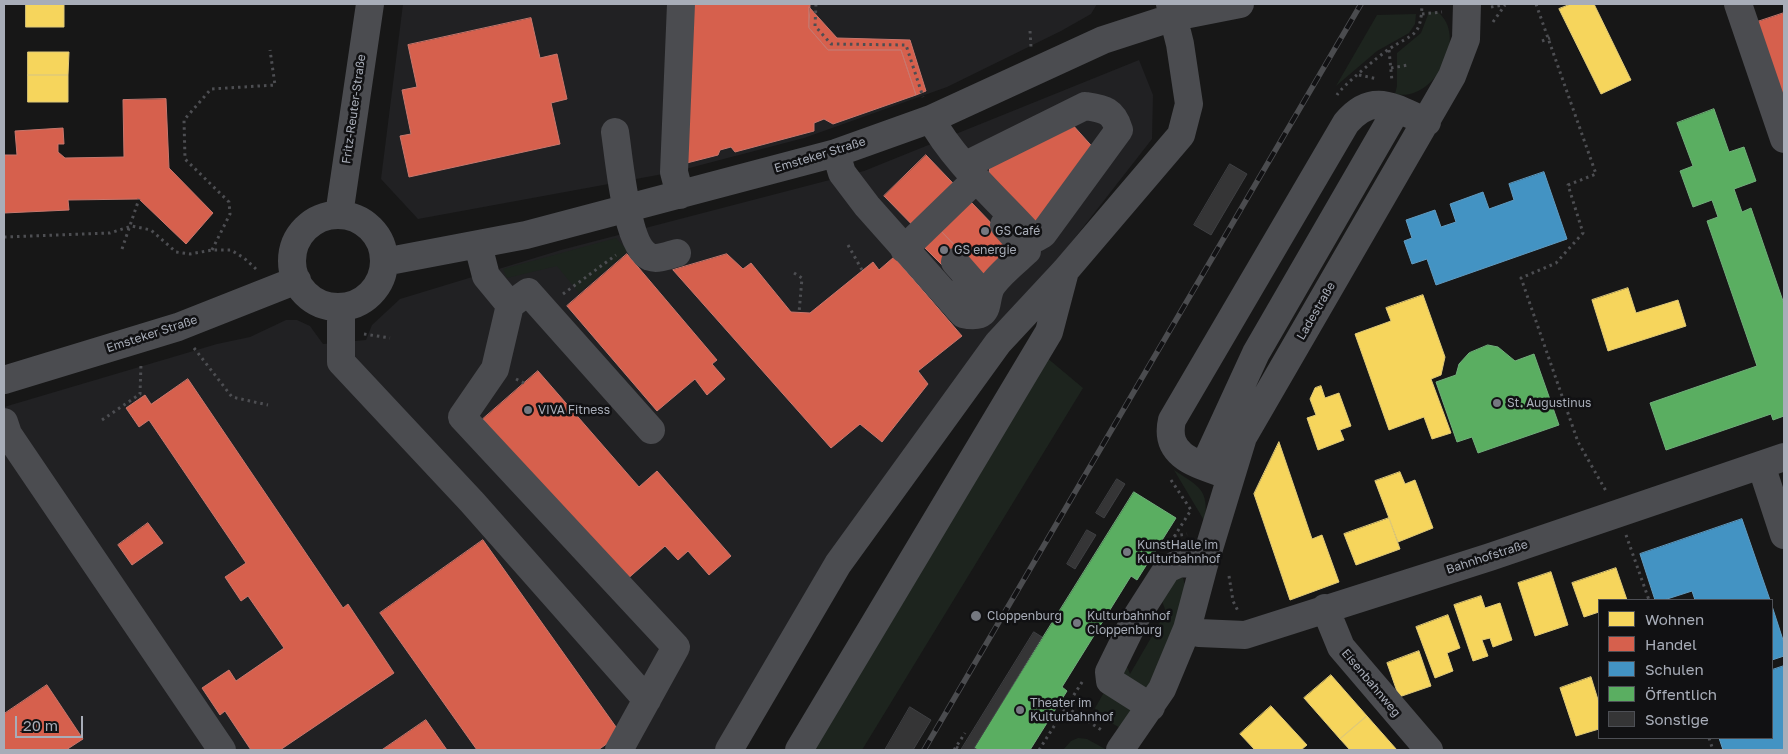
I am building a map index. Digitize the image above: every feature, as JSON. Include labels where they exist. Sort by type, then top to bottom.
[{"type":"street","name":"Fritz-Reuter-Straße","points":[[339,215],[370,4]]},
{"type":"street","points":[[680,195],[674,172],[681,4]]},
{"type":"street","name":"Emsteker Straße","points":[[384,262],[478,245],[628,209],[836,153],[930,119],[1104,40],[1160,12],[1240,4]]},
{"type":"street","name":"Ladestraße","points":[[1122,747],[1162,689],[1187,629],[1204,564],[1243,437],[1452,76],[1464,48],[1467,4]]},
{"type":"street","points":[[1738,4],[1784,139]]},
{"type":"street","points":[[729,750],[838,564],[998,343],[1065,271],[1181,135],[1188,104],[1180,44],[1160,12]]},
{"type":"street","points":[[1230,476],[1181,455],[1175,449],[1170,436],[1172,420],[1346,123],[1364,106],[1374,104],[1397,110],[1427,122]]},
{"type":"street","points":[[955,262],[976,286],[976,295],[972,299],[965,299],[922,252],[913,248],[976,186],[1085,106],[1103,108],[1115,117],[1119,130],[1043,234],[1036,238],[1029,234],[976,186]]},
{"type":"street","points":[[1204,466],[1256,353],[1397,110]]},
{"type":"street","points":[[836,153],[842,173],[918,241],[963,314],[972,316],[980,314],[988,306],[991,285],[1027,251],[976,186],[930,119]]},
{"type":"street","points":[[615,132],[628,209],[638,243],[642,250],[650,257],[658,258],[677,254]]},
{"type":"street","points":[[339,215],[353,218],[366,224],[376,234],[383,248],[384,262],[382,276],[376,288],[366,298],[354,304],[340,307],[314,300],[304,291],[297,280],[293,256],[296,244],[302,234],[321,218],[339,215]]},
{"type":"street","points":[[478,245],[486,276],[510,305]]},
{"type":"street","points":[[799,750],[1049,332],[1065,271]]},
{"type":"street","name":"Emsteker Straße","points":[[4,380],[178,327],[297,280]]},
{"type":"street","points":[[619,750],[676,647],[462,417],[495,369],[510,305],[528,292],[651,430]]},
{"type":"street","points":[[340,307],[341,362],[472,502],[647,700]]},
{"type":"street","points":[[4,422],[8,434],[222,750]]},
{"type":"street","points":[[1773,461],[1784,535]]},
{"type":"street","name":"Bahnhofstraße","points":[[1187,629],[1199,632],[1245,635],[1490,557],[1773,461]]},
{"type":"street","points":[[1151,707],[1110,681],[1109,672],[1135,619],[1167,569],[1180,563],[1204,564]]},
{"type":"street","name":"Eisenbahnweg","points":[[1326,608],[1341,648],[1428,750]]},
{"type":"path","points":[[816,4],[816,26],[831,44],[906,45],[930,119]]},
{"type":"path","points":[[1334,99],[1347,82],[1389,50],[1412,37],[1419,27],[1422,4]]},
{"type":"path","points":[[1536,4],[1550,38],[1596,174],[1568,185],[1583,233],[1556,263],[1521,278],[1578,442],[1618,513],[1649,599]]},
{"type":"path","points":[[1490,28],[1505,5]]},
{"type":"path","points":[[1030,31],[1031,50]]},
{"type":"path","points":[[1542,41],[1550,38]]},
{"type":"path","points":[[212,250],[230,214],[229,202],[185,159],[184,120],[211,89],[275,85],[270,50]]},
{"type":"path","points":[[1391,68],[1408,65]]},
{"type":"path","points":[[122,249],[132,226],[139,199]]},
{"type":"path","points":[[4,237],[110,233],[132,226],[151,230],[176,252],[190,254],[212,250],[231,250],[244,258],[260,273],[269,292]]},
{"type":"path","points":[[544,309],[622,250],[638,243]]},
{"type":"path","points":[[848,245],[862,270]]},
{"type":"path","points":[[794,273],[802,278],[799,313]]},
{"type":"path","points":[[178,327],[232,397],[268,405]]},
{"type":"path","points":[[102,420],[140,394],[142,338]]},
{"type":"path","points":[[1167,546],[1191,510],[1170,477]]},
{"type":"path","points":[[1230,568],[1228,578],[1233,601],[1243,621],[1245,635]]},
{"type":"path","points":[[1038,750],[1086,676]]},
{"type":"path","points":[[1066,707],[1122,747]]},
{"type":"path","points":[[962,750],[955,748],[965,733]]},
{"type":"shaded area","points":[[403,4],[1097,4],[1091,14],[1061,31],[947,87],[804,138],[674,172],[418,219],[381,179]]},
{"type":"shaded area","points":[[1429,12],[1438,12],[1447,23],[1450,37],[1448,52],[1443,66],[1434,79],[1423,89],[1409,94],[1395,94],[1397,86],[1397,53],[1421,33]]},
{"type":"shaded area","points":[[1416,14],[1415,24],[1409,33],[1377,51],[1336,86],[1377,15]]},
{"type":"shaded area","points":[[1139,60],[1153,95],[1152,139],[999,335],[723,750],[4,750],[4,407],[217,344],[250,337],[286,320],[297,320],[310,326],[323,344],[366,340],[372,325],[400,299],[561,250],[864,171]]},
{"type":"shaded area","points":[[616,238],[628,251],[579,293],[557,266],[507,278],[503,269]]},
{"type":"shaded area","points":[[1046,357],[1083,388],[862,750],[808,750]]},
{"type":"shaded area","points":[[1174,470],[1196,485],[1204,495],[1205,522]]},
{"type":"shaded area","points":[[1171,576],[1182,576],[1185,586],[1184,600],[1159,666],[1146,690],[1139,691],[1117,667],[1123,657],[1130,674],[1166,612],[1159,593]]},
{"type":"shaded area","points":[[1106,689],[1134,711],[1124,730],[1097,715],[1095,708]]},
{"type":"shaded area","points":[[1078,738],[1087,739],[1107,750],[1063,750],[1071,741]]},
{"type":"building: Wohnen","points":[[26,4],[64,4],[64,27],[26,27]]},
{"type":"building: Wohnen","points":[[1571,4],[1594,4],[1631,80],[1601,94],[1559,9]]},
{"type":"building: Wohnen","points":[[28,52],[69,52],[68,75],[28,75]]},
{"type":"building: Wohnen","points":[[28,75],[68,75],[68,102],[28,102]]},
{"type":"building: Wohnen","points":[[1628,288],[1636,313],[1678,300],[1686,326],[1608,351],[1592,300]]},
{"type":"building: Wohnen","points":[[1423,295],[1445,357],[1441,375],[1431,379],[1451,433],[1432,439],[1424,417],[1389,430],[1355,334],[1391,321],[1386,308]]},
{"type":"building: Wohnen","points":[[1321,386],[1325,398],[1339,393],[1351,426],[1340,430],[1344,440],[1318,450],[1307,418],[1316,415],[1310,399],[1315,388]]},
{"type":"building: Wohnen","points":[[1279,442],[1312,539],[1322,535],[1339,582],[1290,600],[1254,494]]},
{"type":"building: Wohnen","points":[[1400,472],[1405,484],[1415,480],[1433,528],[1398,542],[1375,481]]},
{"type":"building: Wohnen","points":[[1389,518],[1400,549],[1356,565],[1344,534]]},
{"type":"building: Wohnen","points":[[1616,568],[1627,599],[1598,599],[1598,612],[1584,617],[1572,583]]},
{"type":"building: Wohnen","points":[[1551,572],[1568,625],[1535,636],[1518,583]]},
{"type":"building: Wohnen","points":[[1481,596],[1485,608],[1500,603],[1512,640],[1493,647],[1490,638],[1482,640],[1488,656],[1473,661],[1454,605]]},
{"type":"building: Wohnen","points":[[1448,615],[1460,648],[1447,653],[1453,671],[1435,678],[1416,627]]},
{"type":"building: Wohnen","points":[[1419,651],[1431,686],[1399,697],[1387,663]]},
{"type":"building: Wohnen","points":[[1331,675],[1367,716],[1340,739],[1304,698]]},
{"type":"building: Wohnen","points":[[1591,677],[1598,700],[1598,729],[1576,736],[1560,688]]},
{"type":"building: Wohnen","points":[[1271,706],[1307,745],[1301,750],[1255,750],[1240,734]]},
{"type":"building: Wohnen","points":[[1367,716],[1397,750],[1350,750],[1340,739]]},
{"type":"building: Handel","points":[[686,4],[810,4],[809,28],[828,50],[901,50],[916,95],[833,124],[824,119],[814,123],[814,131],[735,152],[731,147],[720,150],[718,155],[679,165]]},
{"type":"building: Handel","points":[[809,7],[837,38],[910,40],[926,91],[916,95],[901,50],[828,50],[809,28]]},
{"type":"building: Handel","points":[[1784,13],[1784,116],[1754,23]]},
{"type":"building: Handel","points":[[531,18],[540,58],[557,54],[567,99],[551,103],[560,144],[409,177],[400,136],[411,134],[402,90],[417,87],[408,45]]},
{"type":"building: Handel","points":[[166,99],[169,168],[213,213],[186,244],[139,199],[68,200],[69,210],[4,213],[4,155],[17,155],[15,131],[63,128],[64,144],[58,144],[58,152],[65,158],[124,157],[123,100]]},
{"type":"building: Handel","points":[[1071,123],[1097,152],[1030,228],[988,180],[990,166]]},
{"type":"building: Handel","points":[[926,155],[971,202],[929,242],[884,196]]},
{"type":"building: Handel","name":"GS energie","points":[[971,202],[1018,251],[988,280],[941,231]]},
{"type":"building: Handel","name":"GS energie","points":[[941,231],[963,254],[946,269],[924,247]]},
{"type":"building: Handel","points":[[627,254],[717,360],[712,364],[725,379],[707,395],[695,379],[657,411],[567,306]]},
{"type":"building: Handel","points":[[727,254],[743,269],[751,263],[791,312],[810,313],[873,262],[879,270],[894,257],[962,336],[918,371],[928,384],[882,442],[860,424],[831,448],[673,270]]},
{"type":"building: Handel","points":[[538,371],[639,487],[657,471],[731,556],[709,575],[688,551],[678,560],[665,546],[625,581],[483,419]]},
{"type":"building: Handel","points":[[188,379],[343,608],[348,604],[394,673],[280,750],[251,750],[225,711],[220,715],[202,688],[229,670],[236,681],[284,648],[248,596],[241,601],[225,577],[246,563],[149,420],[139,427],[126,408],[145,395],[151,404]]},
{"type":"building: Handel","points":[[148,523],[163,543],[132,565],[118,545]]},
{"type":"building: Handel","points":[[483,540],[621,734],[598,750],[477,750],[380,613]]},
{"type":"building: Handel","points":[[47,685],[83,739],[66,750],[4,750],[4,714]]},
{"type":"building: Handel","points":[[426,720],[447,750],[382,750]]},
{"type":"building: Schulen","points":[[1544,172],[1567,239],[1436,285],[1427,259],[1412,264],[1404,241],[1412,238],[1406,220],[1435,210],[1441,227],[1456,222],[1450,204],[1483,192],[1489,209],[1514,200],[1509,184]]},
{"type":"building: Schulen","points":[[1742,519],[1770,599],[1695,599],[1692,591],[1667,599],[1655,599],[1640,554]]},
{"type":"building: Schulen","points":[[1773,609],[1784,643],[1784,656],[1773,660]]},
{"type":"building: Schulen","points":[[1784,666],[1784,750],[1723,750],[1719,739],[1773,739],[1773,670]]},
{"type":"building: Öffentlich","points":[[1714,109],[1729,152],[1744,147],[1756,181],[1734,189],[1742,212],[1751,208],[1784,304],[1784,416],[1773,420],[1771,414],[1666,450],[1650,403],[1757,366],[1707,221],[1718,217],[1712,200],[1693,207],[1680,171],[1693,166],[1677,123]]},
{"type":"building: Öffentlich","name":"St. Augustinus","points":[[1488,345],[1498,347],[1515,361],[1534,354],[1559,425],[1478,453],[1472,437],[1457,442],[1436,382],[1456,375],[1459,364],[1469,353]]},
{"type":"building: Öffentlich","name":"Kulturbahnhof Cloppenburg","points":[[1134,492],[1176,518],[1137,580],[1131,576],[1062,687],[1067,691],[1030,750],[978,750],[974,748]]},
{"type":"building: Sonstige","points":[[1230,164],[1247,174],[1211,235],[1194,225]]},
{"type":"building: Sonstige","points":[[1117,479],[1125,484],[1104,518],[1096,513]]},
{"type":"building: Sonstige","points":[[1087,530],[1096,535],[1075,569],[1067,564]]},
{"type":"building: Sonstige","points":[[1034,632],[1042,637],[974,748],[978,750],[961,750]]},
{"type":"building: Sonstige","points":[[910,707],[931,720],[913,750],[885,750]]},
{"type":"railway","points":[[924,750],[1361,4]]},
{"type":"place","name":"GS Café","points":[[985,231]]},
{"type":"place","name":"GS energie","points":[[944,250]]},
{"type":"place","name":"St. Augustinus","points":[[1497,403]]},
{"type":"place","name":"VIVA Fitness","points":[[528,410]]},
{"type":"place","name":"KunstHalle im Kulturbahnhof","points":[[1127,552]]},
{"type":"place","name":"Cloppenburg","points":[[976,616]]},
{"type":"place","name":"Kulturbahnhof Cloppenburg","points":[[1077,623]]},
{"type":"place","name":"Theater im Kulturbahnhof","points":[[1020,710]]}]
